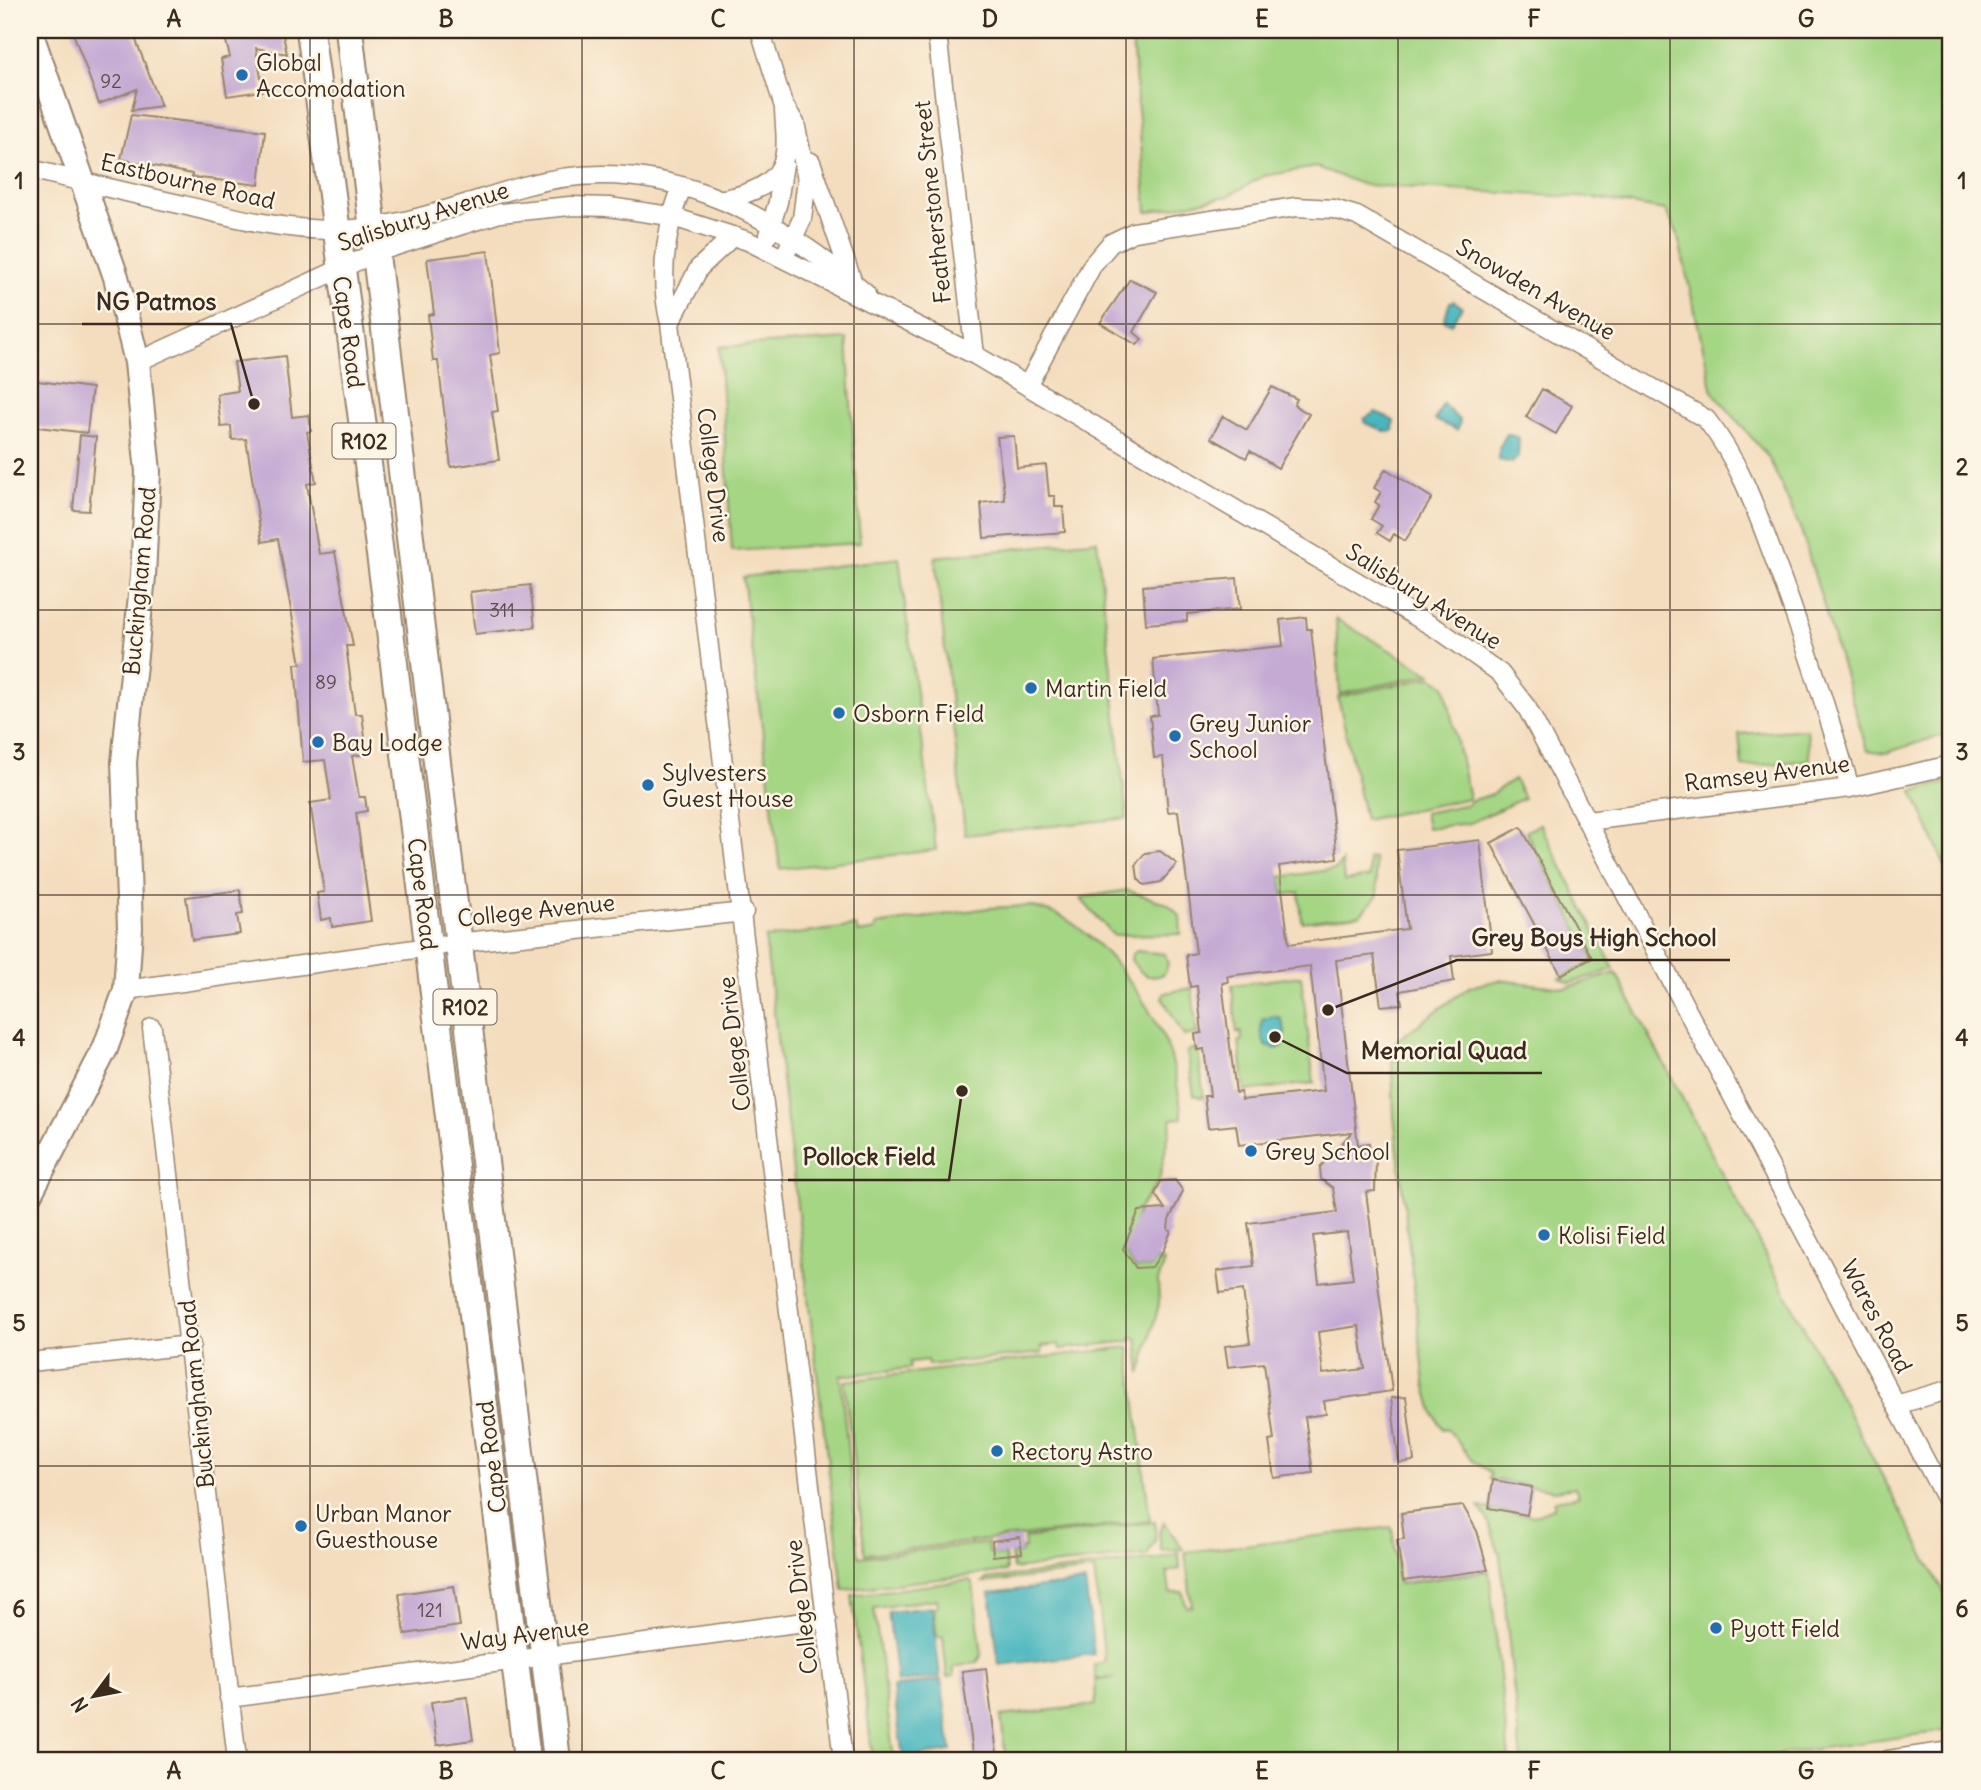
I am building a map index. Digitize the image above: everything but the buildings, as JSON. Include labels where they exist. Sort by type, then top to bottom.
[{"type":"main road","name":"Cape Road","points":[[310,30],[430,947],[527,1760]]},
{"type":"main road","name":"Cape Road","points":[[349,30],[557,1760]]},
{"type":"street","points":[[760,30],[783,104],[795,123],[826,199],[853,283]]},
{"type":"street","name":"Buckingham Road","points":[[30,32],[116,278],[137,362],[148,472],[144,565],[124,762],[130,928],[126,990],[105,1049],[30,1193]]},
{"type":"street","name":"Featherstone Street","points":[[938,42],[975,355]]},
{"type":"street","points":[[763,248],[772,225],[784,159],[783,104]]},
{"type":"street","points":[[782,259],[802,219],[807,179],[795,123]]},
{"type":"street","points":[[723,199],[744,196],[762,186],[775,174],[784,159]]},
{"type":"street","name":"Eastbourne Road","points":[[30,169],[263,224],[336,230]]},
{"type":"street","name":"Salisbury Avenue","points":[[137,362],[340,268],[376,240],[529,185],[576,175],[608,173],[639,176],[723,199],[793,239],[890,314]]},
{"type":"street","name":"College Drive","points":[[682,186],[670,216],[664,282],[744,912],[844,1760]]},
{"type":"street","name":"Salisbury Avenue","points":[[336,230],[376,240],[533,208],[608,207],[670,216],[733,236],[763,248],[975,355],[1480,657],[1515,690],[1527,708],[1758,1146]]},
{"type":"street","name":"Snowden Avenue","points":[[1027,386],[1093,264],[1120,238],[1134,232],[1296,207],[1334,209],[1357,216],[1706,419],[1728,450],[1752,499],[1800,626],[1850,788]]},
{"type":"street","points":[[670,323],[699,268],[733,236]]},
{"type":"street","name":"Ramsey Avenue","points":[[1588,821],[1850,788],[1951,765]]},
{"type":"street","name":"College Avenue","points":[[126,990],[457,943],[744,912]]},
{"type":"street","name":"Buckingham Road","points":[[152,1028],[191,1345],[237,1760]]},
{"type":"street","name":"Wares Road","points":[[1758,1146],[1951,1510]]},
{"type":"street","points":[[30,1362],[191,1345]]},
{"type":"street","points":[[1896,1405],[1951,1389]]},
{"type":"street","name":"Way Avenue","points":[[229,1698],[827,1619]]},
{"type":"street","points":[[1888,1760],[1951,1751]]},
{"type":"green space","points":[[1131,30],[1951,30],[1951,732],[1886,753],[1867,750],[1801,530],[1769,458],[1713,392],[1677,232],[1665,210],[1594,198],[1364,185],[1316,167],[1264,176],[1228,196],[1147,212]]},
{"type":"green space","points":[[847,339],[860,543],[732,551],[719,347]]},
{"type":"green space","name":"Martin Field","points":[[1097,540],[1127,818],[965,835],[935,557]]},
{"type":"green space","name":"Osborn Field","points":[[899,558],[936,850],[780,869],[743,577]]},
{"type":"green space","points":[[1336,619],[1431,674],[1340,694]]},
{"type":"green space","points":[[1432,677],[1445,686],[1469,798],[1365,820],[1338,697]]},
{"type":"green space","points":[[1807,729],[1810,760],[1742,767],[1739,734]]},
{"type":"green space","points":[[1514,779],[1524,798],[1470,823],[1427,828],[1424,813],[1469,804],[1469,801],[1490,795]]},
{"type":"green space","points":[[1951,782],[1951,880],[1913,791]]},
{"type":"green space","points":[[1540,824],[1614,969],[1570,983],[1560,978],[1593,961],[1593,958],[1526,832]]},
{"type":"green space","points":[[1374,858],[1378,895],[1360,915],[1302,922],[1299,892],[1283,895],[1281,877],[1336,869],[1342,862],[1344,881],[1370,877],[1368,859]]},
{"type":"green space","points":[[1127,890],[1168,904],[1180,916],[1181,934],[1113,935],[1080,898]]},
{"type":"green space","points":[[1030,906],[1066,919],[1082,930],[1113,961],[1153,1017],[1163,1036],[1174,1070],[1182,1118],[1172,1119],[1159,1180],[1138,1210],[1127,1255],[1136,1268],[1152,1267],[1155,1260],[1165,1262],[1158,1281],[1159,1304],[1141,1373],[1137,1338],[1131,1337],[1131,1341],[1060,1349],[1059,1344],[1042,1346],[1042,1353],[928,1365],[927,1360],[910,1362],[910,1368],[840,1376],[859,1557],[988,1543],[989,1553],[993,1552],[994,1556],[1005,1555],[1007,1571],[843,1590],[765,938],[856,926],[858,933],[876,930],[876,925],[988,908]]},
{"type":"green space","points":[[1137,951],[1165,954],[1168,964],[1164,974],[1153,977],[1141,972],[1131,960],[1132,954]]},
{"type":"green space","points":[[1616,973],[1951,1606],[1951,1730],[1738,1760],[1521,1760],[1500,1555],[1488,1521],[1479,1507],[1533,1516],[1553,1508],[1554,1500],[1579,1496],[1575,1487],[1555,1490],[1489,1479],[1491,1473],[1473,1461],[1447,1428],[1443,1429],[1433,1412],[1425,1383],[1394,1116],[1392,1061],[1402,1059],[1397,1058],[1396,1041],[1469,987],[1499,980],[1566,988]]},
{"type":"green space","points":[[1301,976],[1314,1083],[1245,1091],[1239,1041],[1242,1041],[1241,1032],[1237,1033],[1232,985]]},
{"type":"green space","points":[[1192,988],[1197,1033],[1184,1036],[1162,997],[1165,993]]},
{"type":"green space","points":[[1198,1050],[1204,1098],[1194,1095],[1187,1052]]},
{"type":"green space","name":"Rectory Astro","points":[[1129,1347],[1150,1521],[865,1554],[844,1381]]},
{"type":"green space","points":[[1155,1522],[1155,1542],[1147,1555],[1013,1569],[1011,1554],[1022,1553],[1022,1548],[1025,1548],[1024,1538]]},
{"type":"green space","points":[[1164,1522],[1183,1549],[1161,1551],[1159,1533]]},
{"type":"green space","points":[[1392,1527],[1399,1584],[1489,1571],[1509,1760],[1006,1760],[1001,1716],[1096,1705],[1095,1681],[1114,1678],[1096,1679],[1094,1665],[1105,1662],[1094,1570],[983,1583],[986,1579],[1160,1559],[1179,1553],[1180,1569],[1167,1572],[1170,1593],[1183,1592],[1186,1607],[1192,1606],[1185,1552]]},
{"type":"green space","points":[[970,1580],[973,1584],[982,1655],[977,1662],[954,1667],[954,1676],[947,1677],[943,1637],[937,1637],[934,1607],[938,1606],[937,1599],[874,1608],[894,1760],[873,1760],[852,1595]]},
{"type":"water","points":[[1454,301],[1462,307],[1451,324],[1444,320],[1450,302]]},
{"type":"water","points":[[1443,404],[1460,421],[1457,430],[1435,420]]},
{"type":"water","points":[[1376,412],[1394,421],[1393,431],[1387,432],[1365,423],[1364,419]]},
{"type":"water","points":[[1507,434],[1519,438],[1518,457],[1512,463],[1499,460],[1499,448]]},
{"type":"water","points":[[1273,1016],[1281,1018],[1285,1031],[1283,1046],[1277,1049],[1265,1046],[1261,1031],[1262,1020]]},
{"type":"water","points":[[1085,1582],[1094,1654],[999,1665],[990,1593]]},
{"type":"water","points":[[932,1607],[940,1677],[897,1682],[888,1612]]},
{"type":"water","points":[[941,1680],[951,1751],[903,1758],[893,1687]]},
{"type":"place","name":"Global Accomodation","points":[[242,75]]},
{"type":"place","name":"NG Patmos","points":[[254,404]]},
{"type":"place","name":"Martin Field","points":[[1031,688]]},
{"type":"place","name":"Osborn Field","points":[[839,713]]},
{"type":"place","name":"Grey Junior School","points":[[1175,736]]},
{"type":"place","name":"Bay Lodge","points":[[318,742]]},
{"type":"place","name":"Sylvesters Guest House","points":[[648,785]]},
{"type":"place","name":"Grey Boys High School","points":[[1328,1010]]},
{"type":"place","name":"Memorial Quad","points":[[1275,1037]]},
{"type":"place","name":"Pollock Field","points":[[962,1091]]},
{"type":"place","name":"Grey School","points":[[1251,1151]]},
{"type":"place","name":"Kolisi Field","points":[[1544,1235]]},
{"type":"place","name":"Rectory Astro","points":[[997,1451]]},
{"type":"place","name":"Urban Manor Guesthouse","points":[[301,1526]]},
{"type":"place","name":"Pyott Field","points":[[1716,1628]]}]
